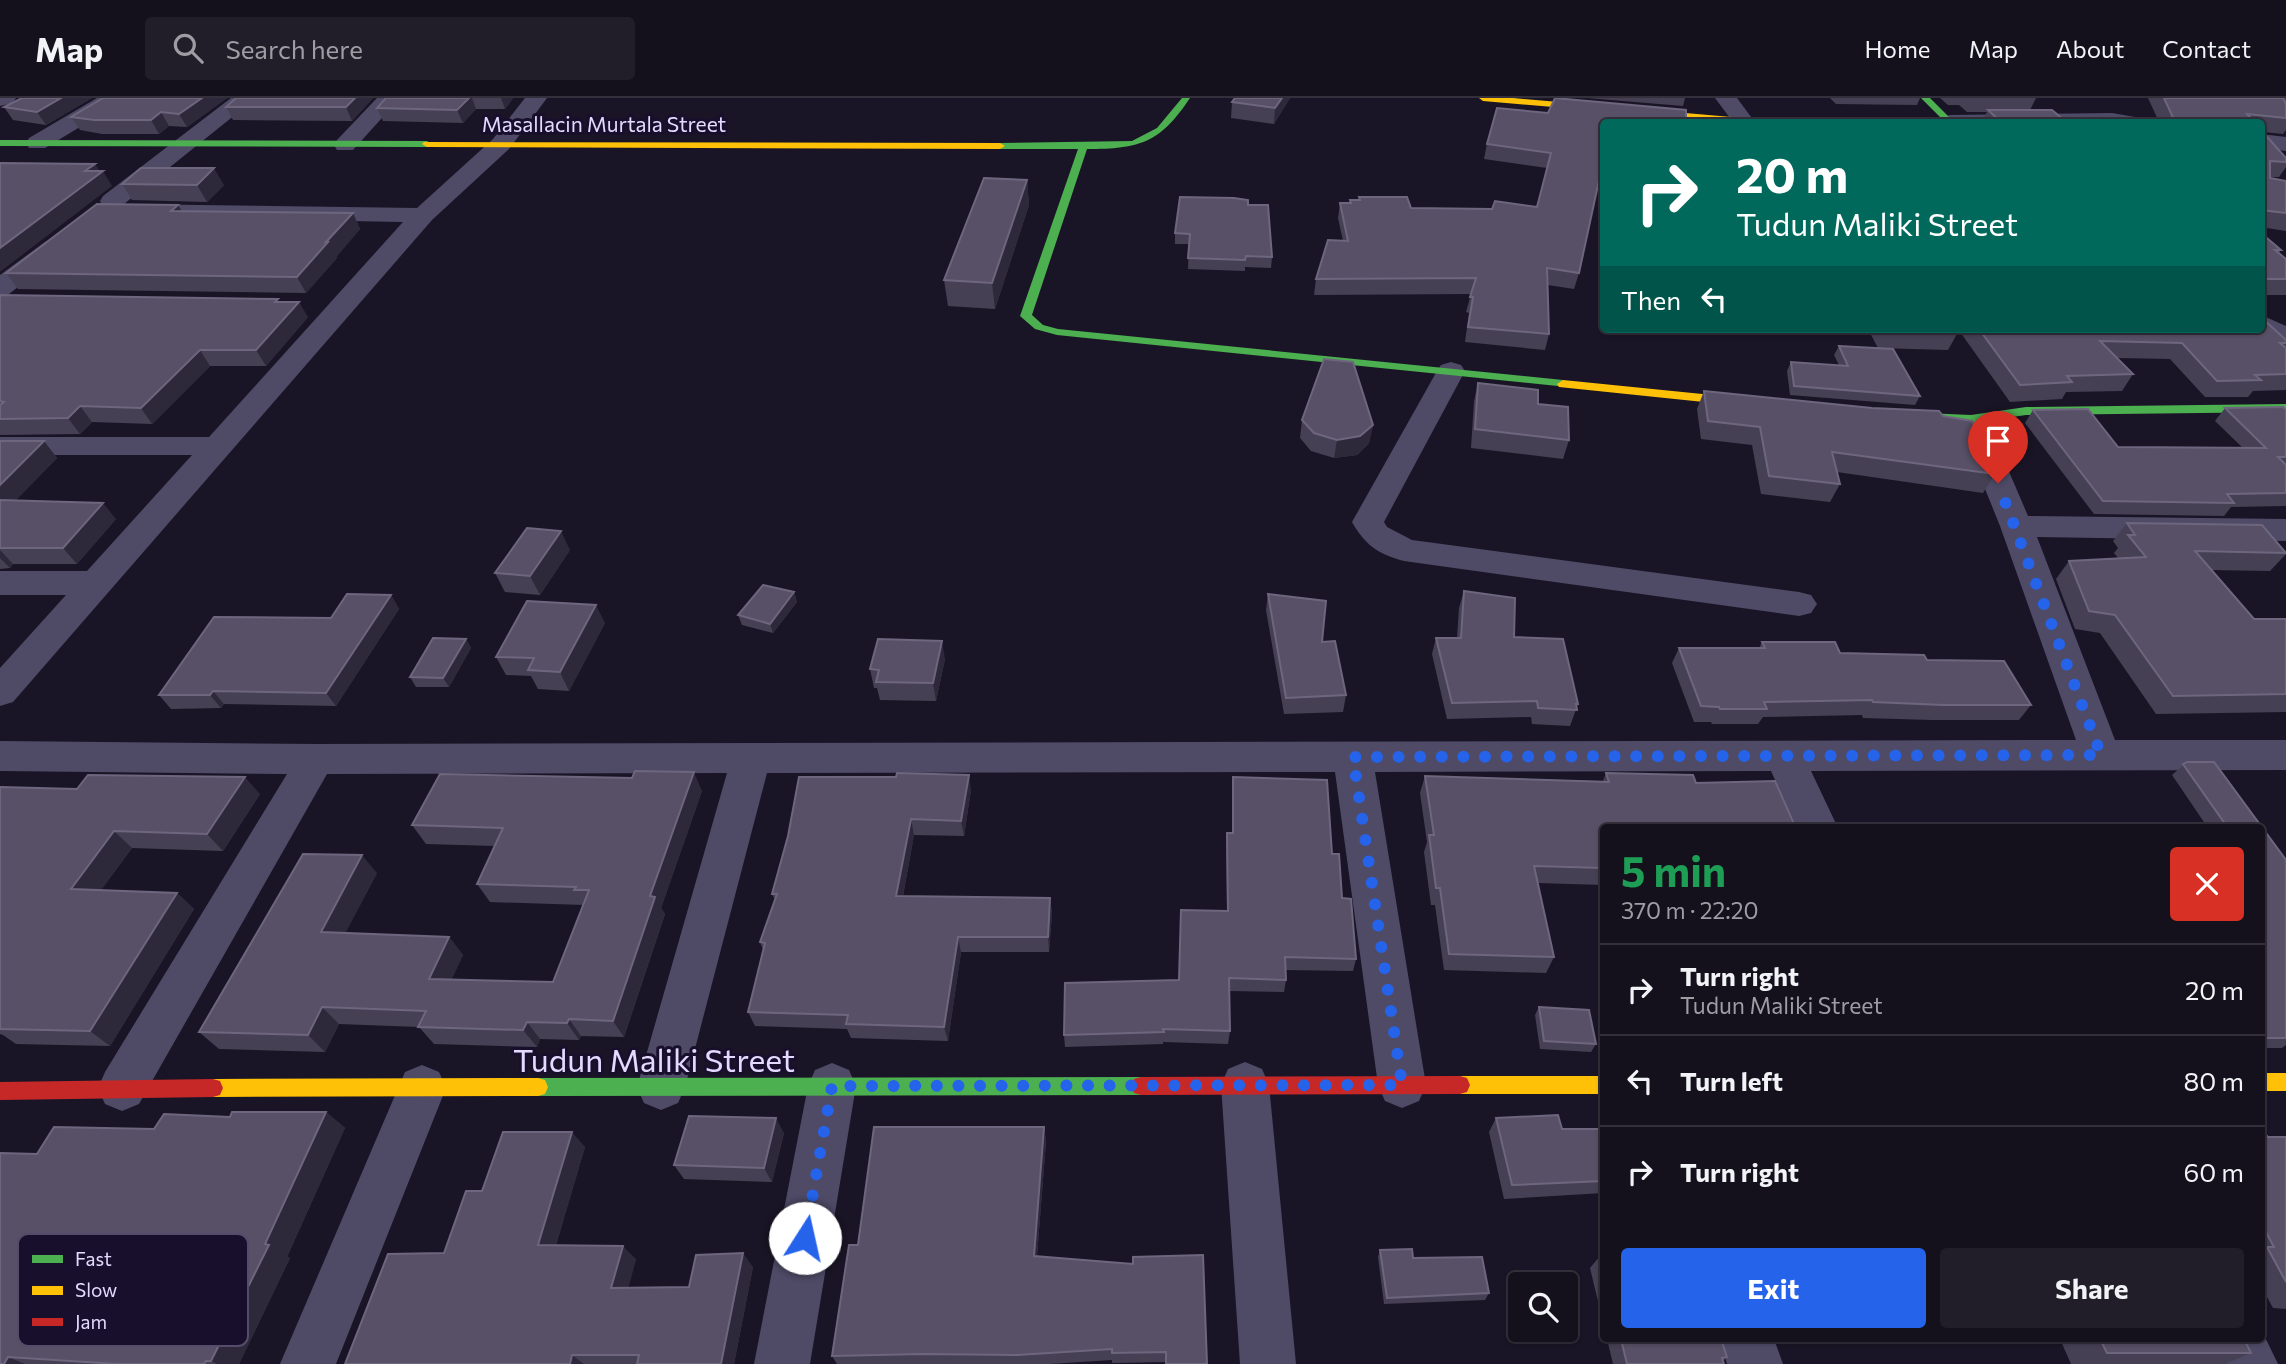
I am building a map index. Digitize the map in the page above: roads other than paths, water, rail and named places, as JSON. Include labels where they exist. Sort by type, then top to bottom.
[{"type":"street","points":[[37,143],[112,98]]},
{"type":"street","points":[[245,98],[96,214],[423,215]]},
{"type":"street","points":[[345,145],[389,98]]},
{"type":"street","points":[[0,692],[218,446],[330,304],[501,144],[536,98]]},
{"type":"street","name":"Masallacin Murtala Street","points":[[0,143],[1124,146],[1142,144],[1155,138],[1165,129],[1186,98]]},
{"type":"street","points":[[1483,98],[1545,101],[1723,119]]},
{"type":"street","points":[[1726,98],[1742,119]]},
{"type":"street","points":[[1925,98],[1948,119]]},
{"type":"street","points":[[2094,98],[2117,119]]},
{"type":"street","points":[[2265,141],[2286,144]]},
{"type":"street","points":[[1084,145],[1026,316],[1039,327],[1057,332],[1767,404]]},
{"type":"street","points":[[0,288],[71,233]]},
{"type":"street","points":[[0,300],[27,300]]},
{"type":"street","points":[[2265,325],[2286,338]]},
{"type":"street","points":[[1451,371],[1367,522],[1375,534],[1404,550],[1799,604]]},
{"type":"street","points":[[1885,415],[1971,419],[2026,411],[2286,408]]},
{"type":"street","points":[[1971,419],[2016,526],[2101,755]]},
{"type":"street","points":[[0,446],[218,446]]},
{"type":"street","points":[[2016,526],[2286,530]]},
{"type":"street","points":[[0,583],[96,583]]},
{"type":"street","points":[[0,756],[316,759],[2286,755]]},
{"type":"street","points":[[1784,756],[1816,824]]},
{"type":"street","points":[[1353,757],[1402,1085]]},
{"type":"street","points":[[661,1087],[751,758]]},
{"type":"street","points":[[122,1088],[316,759]]},
{"type":"street","points":[[2265,1082],[2286,1082]]},
{"type":"street","points":[[1245,1085],[1268,1364]]},
{"type":"street","name":"Tudun Maliki Street","points":[[0,1091],[122,1088],[1600,1085]]},
{"type":"street","points":[[782,1364],[832,1086]]},
{"type":"street","points":[[309,1364],[422,1087]]},
{"type":"street","points":[[1748,1342],[1755,1364]]},
{"type":"street","points":[[2238,1342],[2250,1364]]}]
